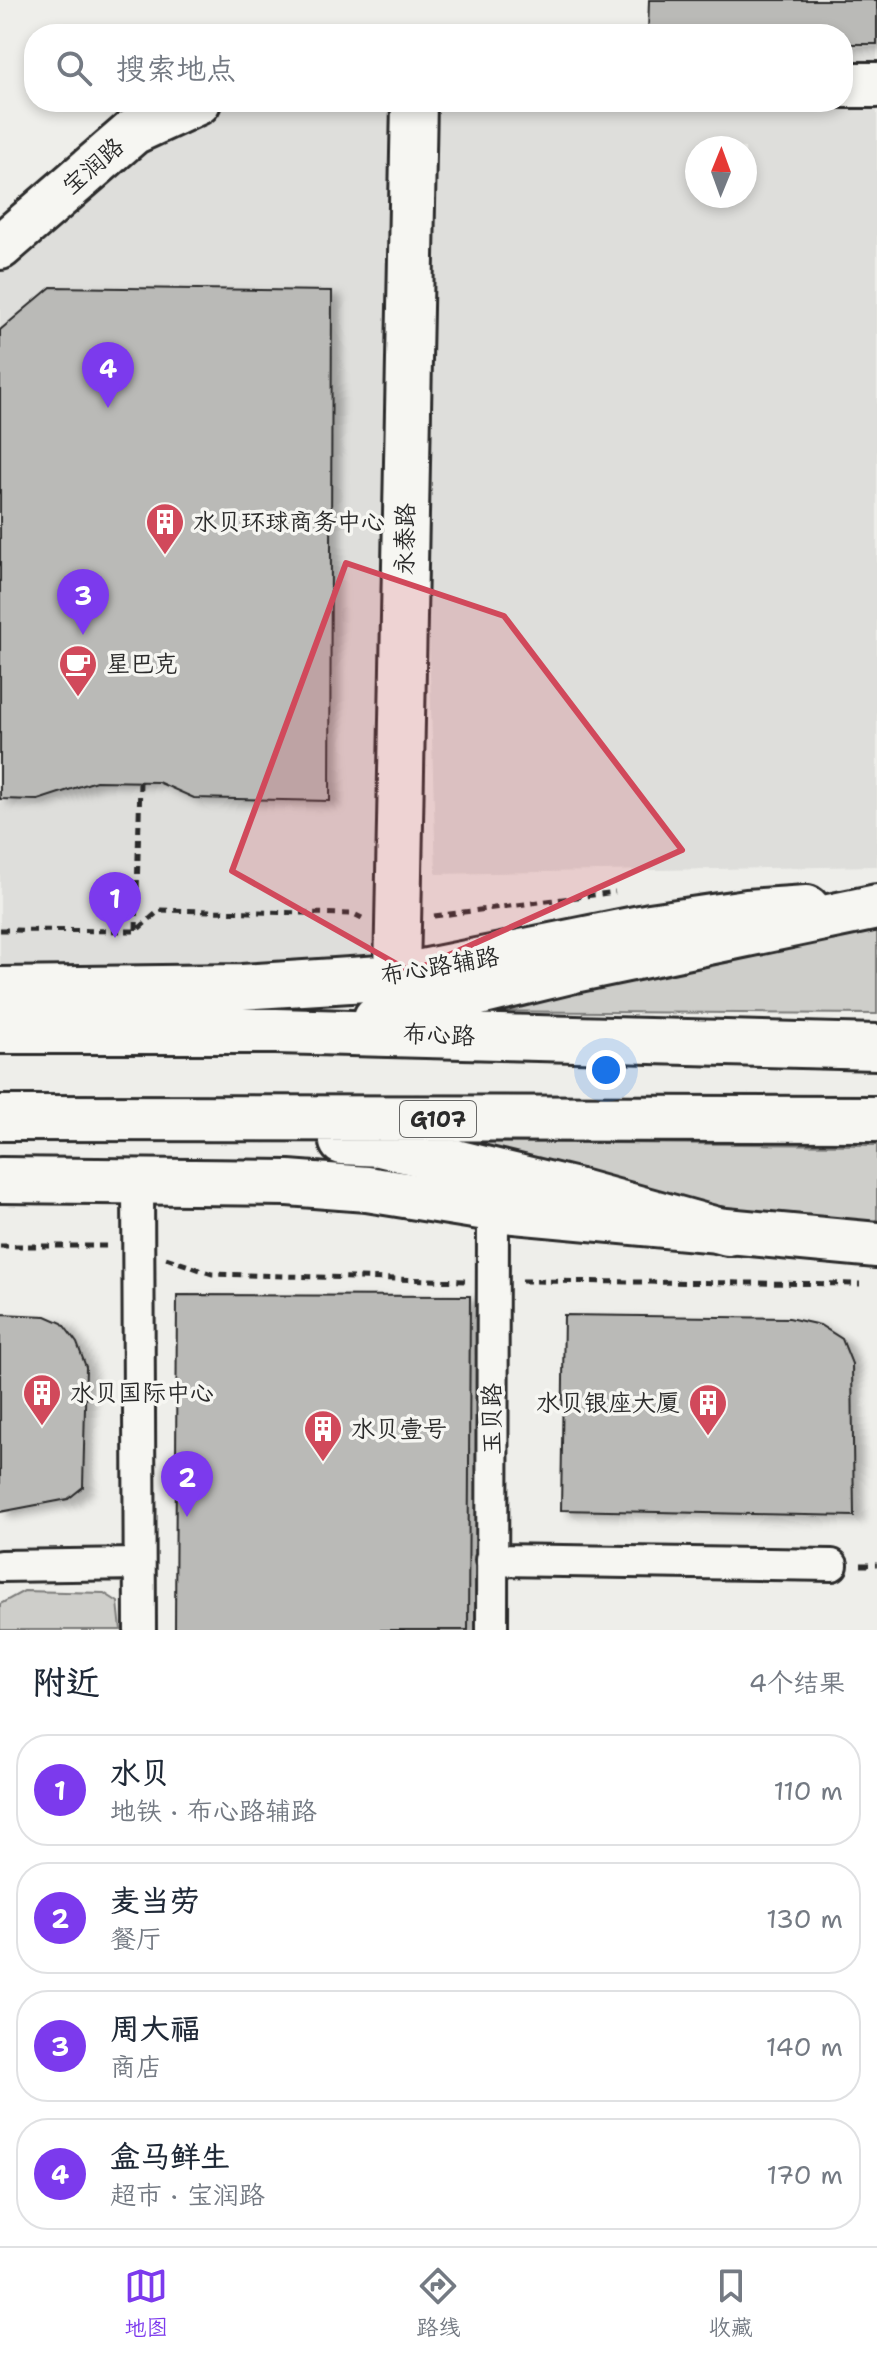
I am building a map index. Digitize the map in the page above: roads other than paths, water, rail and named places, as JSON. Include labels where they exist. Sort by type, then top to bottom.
[{"type":"main road","points":[[853,85],[877,85]]},
{"type":"main road","name":"宝润路","points":[[0,247],[133,132],[176,112]]},
{"type":"main road","name":"永泰路","points":[[397,977],[414,112]]},
{"type":"main road","points":[[276,1031],[378,1018],[574,970],[877,906]]},
{"type":"main road","name":"布心路辅路","points":[[0,990],[242,987],[397,977],[650,926],[747,912],[877,906]]},
{"type":"main road","name":"布心路","points":[[0,1031],[276,1031],[877,1047]]},
{"type":"main road","points":[[0,1119],[380,1144],[576,1191],[728,1233],[869,1265]]},
{"type":"main road","name":"G107","points":[[0,1119],[877,1119]]},
{"type":"main road","points":[[0,1180],[288,1183],[367,1189],[493,1209],[728,1233]]},
{"type":"street","points":[[138,1182],[140,1630]]},
{"type":"street","name":"玉贝路","points":[[492,1630],[493,1209]]},
{"type":"street","points":[[491,1560],[832,1565]]},
{"type":"street","points":[[0,1566],[139,1564]]},
{"type":"place","name":"盒马鲜生","points":[[108,408]]},
{"type":"place","name":"水贝环球商务中心","points":[[165,556]]},
{"type":"place","name":"周大福","points":[[83,635]]},
{"type":"place","name":"星巴克","points":[[78,698]]},
{"type":"place","name":"水贝","points":[[115,938]]},
{"type":"place","name":"水贝国际中心","points":[[42,1427]]},
{"type":"place","name":"水贝银座大厦","points":[[708,1437]]},
{"type":"place","name":"水贝壹号","points":[[323,1463]]},
{"type":"place","name":"麦当劳","points":[[187,1517]]}]
